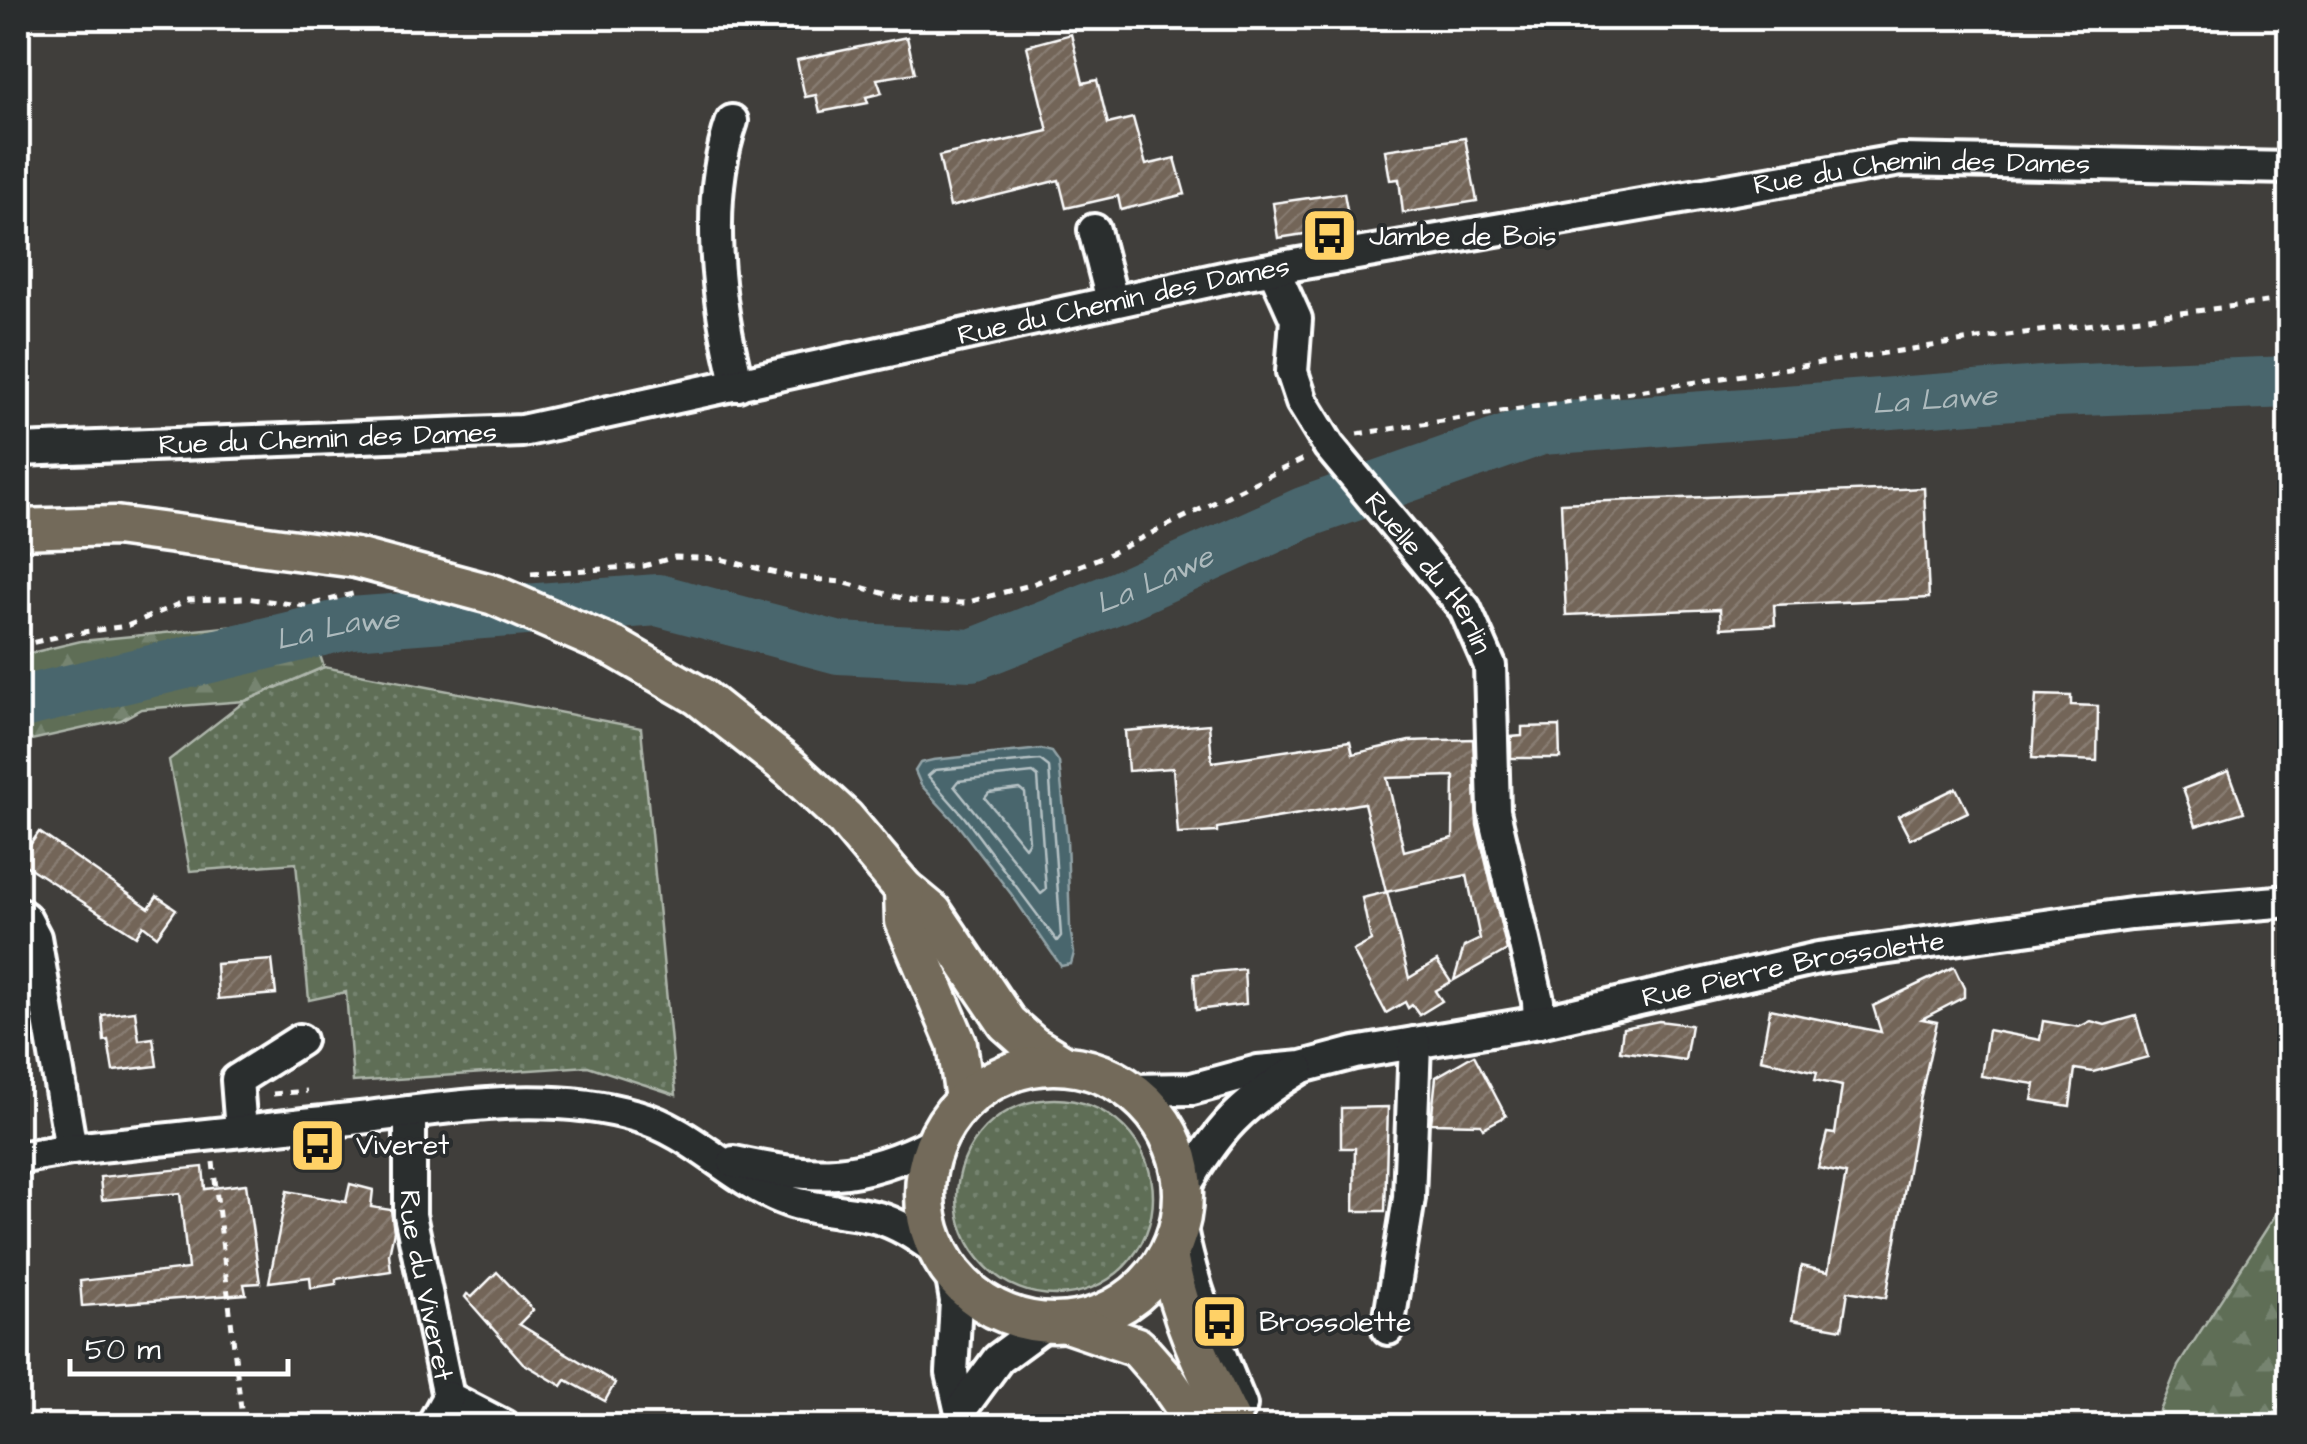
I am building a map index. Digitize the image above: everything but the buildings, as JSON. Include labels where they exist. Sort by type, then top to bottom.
[{"type":"main road","points":[[18,528],[115,526],[356,575],[494,596],[614,647],[698,696],[790,768],[863,838],[904,889],[933,914],[1006,1023],[1064,1065]]},
{"type":"main road","points":[[904,889],[906,921],[957,1044],[952,1118]]},
{"type":"main road","points":[[1198,1426],[1166,1380],[1137,1348],[993,1308],[970,1292],[944,1262],[925,1208],[928,1164],[952,1118],[987,1083],[1037,1065],[1064,1065],[1100,1072],[1149,1105],[1168,1134],[1181,1166],[1177,1222],[1184,1314],[1233,1426]]},
{"type":"main road","points":[[1056,1323],[1098,1316],[1126,1302],[1150,1282],[1177,1222]]},
{"type":"street","points":[[732,121],[720,154],[716,216],[725,328],[738,385]]},
{"type":"street","name":"Rue du Chemin des Dames","points":[[18,450],[522,431],[1241,274],[1901,160],[2290,168]]},
{"type":"street","points":[[1094,230],[1112,300]]},
{"type":"street","name":"Ruelle du Herlin","points":[[1274,270],[1296,319],[1292,372],[1302,402],[1338,455],[1465,608],[1490,666],[1494,811],[1538,1001],[1539,1022]]},
{"type":"street","points":[[721,1160],[791,1174],[835,1175],[881,1167],[952,1118],[946,1048],[863,838]]},
{"type":"street","name":"Rue Pierre Brossolette","points":[[1131,1090],[1174,1092],[1258,1071],[1302,1068],[1355,1053],[1539,1022],[1818,958],[2132,914],[2290,902]]},
{"type":"street","points":[[18,913],[35,937],[71,1148]]},
{"type":"street","points":[[240,1131],[237,1080],[300,1040]]},
{"type":"street","points":[[1388,1329],[1409,1198],[1415,1043]]},
{"type":"street","name":"Rue Pierre Brossolette","points":[[1177,1222],[1221,1129],[1266,1090],[1302,1068]]},
{"type":"street","points":[[18,1158],[71,1148],[542,1102],[592,1104],[643,1117],[721,1160],[757,1186],[791,1202],[880,1218],[911,1232],[944,1262],[956,1301],[952,1373],[963,1417]]},
{"type":"street","name":"Rue du Viveret","points":[[410,1112],[410,1215],[448,1397],[504,1426]]},
{"type":"street","points":[[1177,1222],[1200,1306],[1250,1426]]},
{"type":"street","points":[[963,1417],[998,1358],[1056,1323]]},
{"type":"street","points":[[432,1426],[448,1397]]},
{"type":"path","points":[[524,575],[644,566],[675,557],[720,559],[792,577],[842,582],[912,602],[965,603],[1030,585],[1108,555],[1338,455],[1338,438],[1984,338],[2290,299]]},
{"type":"path","points":[[18,646],[128,626],[188,600],[246,598],[306,606],[356,575]]},
{"type":"path","points":[[210,1134],[242,1426]]},
{"type":"green space","points":[[308,619],[324,667],[245,701],[141,709],[121,720],[18,743],[18,656],[81,641]]},
{"type":"green space","points":[[324,667],[641,728],[676,1095],[588,1066],[353,1082],[346,992],[309,1000],[296,863],[190,871],[169,760],[245,701]]},
{"type":"green space","points":[[1055,1099],[1092,1107],[1124,1128],[1145,1160],[1153,1197],[1145,1234],[1124,1266],[1092,1287],[1055,1295],[1018,1287],[986,1266],[965,1234],[957,1197],[965,1160],[986,1128],[1018,1107]]},
{"type":"green space","points":[[2289,1194],[2289,1389],[2267,1426],[2154,1426],[2178,1366]]},
{"type":"water","points":[[1041,749],[1052,752],[1059,762],[1067,839],[1074,953],[1071,964],[1061,966],[1012,895],[921,785],[915,771],[920,763],[933,760]]},
{"type":"waterway","name":"La Lawe","points":[[18,703],[351,623],[658,600],[839,648],[972,655],[1121,596],[1306,512],[1541,429],[2055,391],[2290,382]]},
{"type":"place","name":"Jambe de Bois","points":[[1330,236]]},
{"type":"place","name":"Viveret","points":[[317,1145]]},
{"type":"place","name":"Brossolette","points":[[1220,1322]]}]
